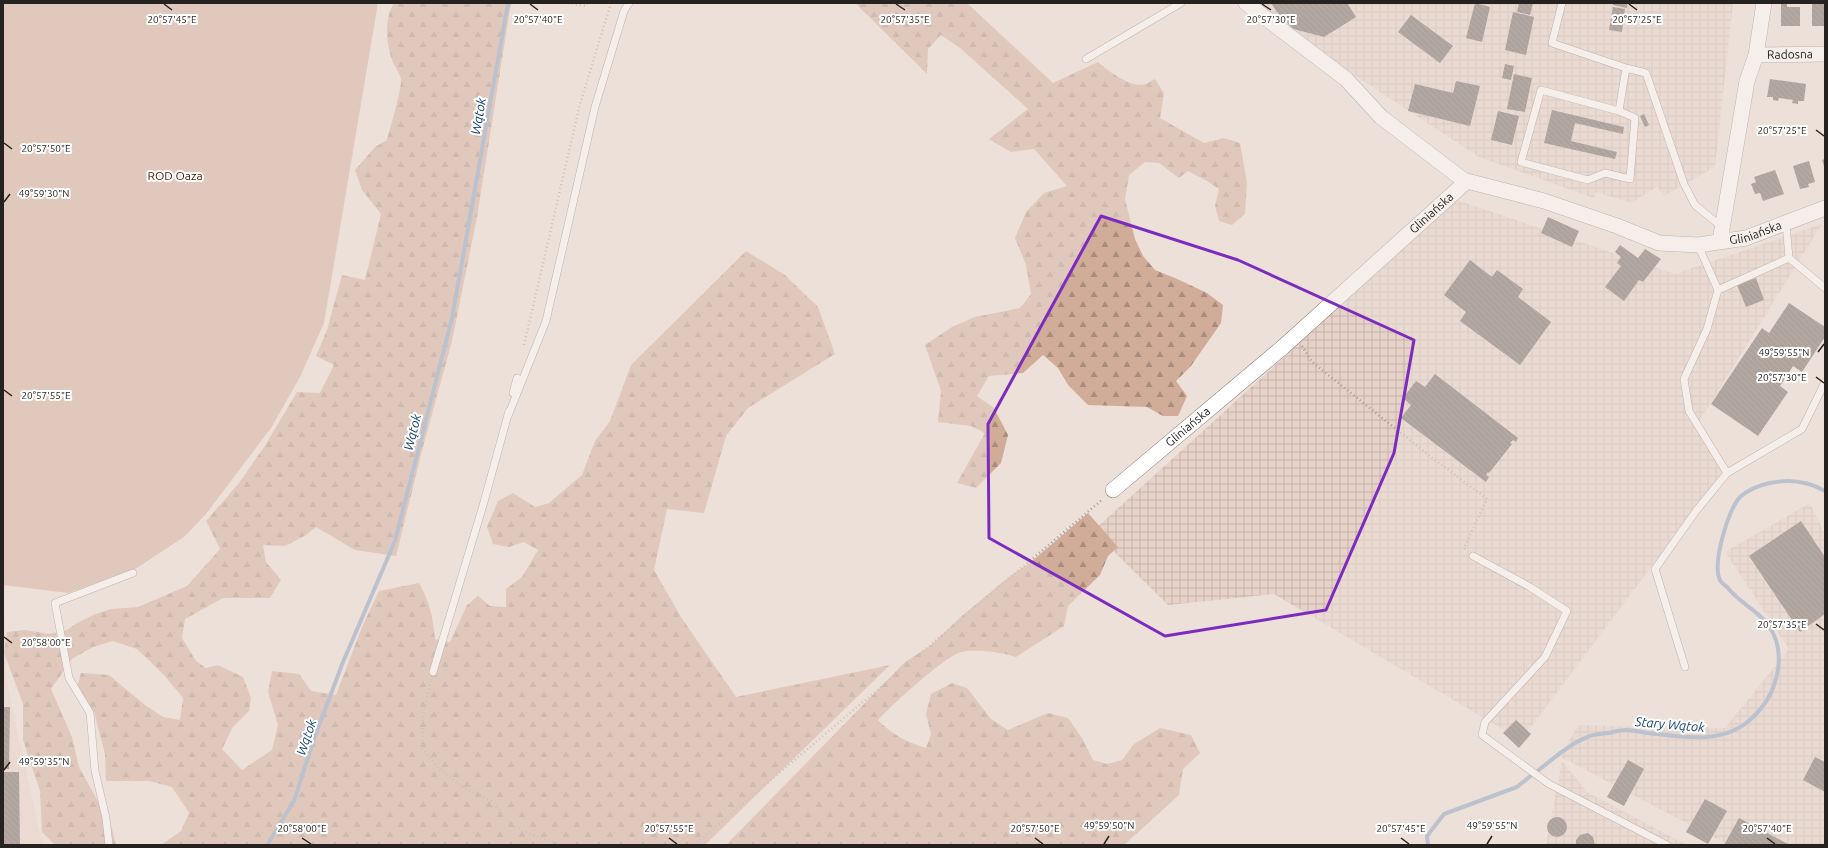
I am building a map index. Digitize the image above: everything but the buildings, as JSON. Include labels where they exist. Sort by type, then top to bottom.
[{"type":"street","points":[[1246,3],[1346,79],[1381,116],[1466,182]]},
{"type":"street","points":[[1721,234],[1748,81],[1756,55],[1764,3]]},
{"type":"street","name":"Radosna","points":[[1756,55],[1825,54]]},
{"type":"street","name":"Gliniańska","points":[[1113,490],[1296,335],[1467,181],[1544,201],[1617,226],[1659,243],[1698,245],[1721,234],[1746,238],[1825,208]]},
{"type":"lane","points":[[433,672],[517,382],[546,321],[595,107],[624,11],[629,3]]},
{"type":"lane","points":[[1086,59],[1182,3]]},
{"type":"lane","points":[[1562,3],[1552,43],[1626,68],[1646,73],[1684,184],[1696,205],[1721,234]]},
{"type":"lane","points":[[1619,111],[1626,68]]},
{"type":"lane","points":[[1540,90],[1619,111],[1635,118],[1630,179],[1606,172],[1588,180],[1520,162],[1540,90]]},
{"type":"lane","points":[[1786,223],[1789,258],[1825,288]]},
{"type":"lane","points":[[1698,245],[1718,290],[1707,329],[1684,379],[1689,411],[1727,473]]},
{"type":"lane","points":[[1718,290],[1789,258]]},
{"type":"lane","points":[[1686,667],[1655,569],[1696,511],[1727,473],[1802,430],[1825,382]]},
{"type":"lane","points":[[1473,556],[1530,586],[1567,611],[1545,657],[1485,722],[1482,735],[1549,784],[1667,845]]},
{"type":"lane","points":[[109,845],[106,818],[95,771],[90,713],[69,678],[56,603],[133,573]]},
{"type":"path","points":[[568,3],[586,6],[587,3]]},
{"type":"path","points":[[524,347],[580,104],[611,3]]},
{"type":"path","points":[[1296,335],[1312,362],[1431,457],[1487,499],[1464,548],[1473,556]]},
{"type":"path","points":[[694,845],[1113,490]]},
{"type":"path","points":[[433,672],[423,716],[422,748],[438,768],[464,788],[493,802],[507,821],[522,831],[561,845]]},
{"type":"highlighted area","points":[[1101,216],[1238,260],[1414,340],[1394,453],[1326,610],[1165,636],[989,538],[988,424]]},
{"type":"shaded area","points":[[1259,3],[1733,3],[1715,167],[1664,196],[1657,187],[1631,203],[1596,192],[1594,198],[1479,157],[1283,28]]},
{"type":"shaded area","points":[[1457,200],[1675,274],[1822,224],[1695,428],[1727,466],[1521,740],[1274,594],[1168,605],[1093,531]]},
{"type":"shaded area","points":[[1810,503],[1825,535],[1825,845],[1728,845],[1561,757],[1578,725],[1725,728],[1789,649],[1725,552]]},
{"type":"shaded area","points":[[3,590],[7,683],[38,826],[44,845],[3,845]]},
{"type":"shaded area","points":[[1562,761],[1587,792],[1687,845],[1546,845]]},
{"type":"green space","name":"ROD Oaza","points":[[3,3],[378,3],[324,323],[300,377],[271,428],[206,514],[184,537],[137,568],[68,593],[3,585]]},
{"type":"green space","points":[[394,3],[511,3],[477,217],[452,341],[423,447],[396,556],[355,550],[316,527],[306,535],[285,546],[263,545],[266,562],[281,580],[270,598],[223,598],[185,619],[182,638],[196,661],[206,668],[218,665],[243,677],[251,698],[249,711],[233,727],[222,749],[242,770],[272,750],[278,725],[268,692],[272,671],[299,674],[311,691],[336,695],[362,627],[379,591],[419,583],[426,597],[430,610],[435,639],[450,642],[467,605],[478,596],[490,606],[506,607],[506,589],[522,577],[538,550],[524,542],[509,547],[493,544],[487,527],[498,501],[513,493],[535,507],[549,503],[582,475],[595,441],[610,421],[631,365],[746,251],[785,275],[818,307],[835,354],[748,408],[726,436],[704,513],[667,509],[654,570],[681,617],[736,697],[890,665],[705,845],[161,845],[181,831],[189,813],[172,787],[149,781],[106,781],[105,754],[94,712],[77,687],[81,673],[109,675],[145,705],[163,717],[180,720],[183,698],[164,675],[137,649],[113,641],[93,647],[72,659],[51,689],[72,737],[79,767],[111,825],[116,845],[55,845],[42,832],[40,791],[23,740],[23,704],[4,653],[7,632],[25,630],[49,634],[67,630],[93,615],[111,609],[138,607],[187,586],[220,549],[206,521],[239,483],[266,444],[297,392],[320,393],[334,365],[316,356],[327,330],[342,275],[365,280],[381,214],[362,190],[355,170],[375,147],[387,140],[398,100],[401,79],[393,62],[387,38],[387,23]]},
{"type":"green space","points":[[855,3],[967,3],[1053,83],[1098,62],[1127,82],[1140,85],[1146,84],[1155,79],[1164,93],[1160,118],[1204,143],[1224,138],[1240,143],[1247,183],[1245,214],[1232,225],[1219,221],[1215,206],[1219,189],[1188,171],[1179,178],[1159,163],[1145,162],[1129,175],[1125,199],[1135,239],[1143,256],[1155,270],[1207,293],[1223,305],[1221,323],[1191,366],[1176,381],[1187,396],[1178,416],[1163,416],[1147,407],[1088,405],[1068,385],[1058,368],[1043,355],[1023,373],[989,376],[977,396],[994,408],[1008,435],[1001,463],[976,488],[957,483],[985,433],[971,426],[938,422],[941,391],[925,345],[952,327],[975,317],[1020,308],[1031,294],[1026,265],[1015,238],[1026,212],[1044,193],[1067,186],[1034,149],[1011,152],[989,139],[1028,109],[960,48],[941,35],[928,49],[927,74]]},
{"type":"green space","points":[[1088,513],[1118,547],[1108,556],[1100,575],[1068,606],[1064,626],[1016,657],[996,652],[981,651],[961,652],[953,656],[918,683],[878,720],[900,737],[926,748],[931,734],[926,714],[931,694],[952,683],[967,688],[991,719],[1008,730],[1048,713],[1068,718],[1082,738],[1093,760],[1107,764],[1122,760],[1134,744],[1160,728],[1191,735],[1200,753],[1183,769],[1179,795],[1124,845],[726,845],[905,662],[930,646],[963,615],[1010,576],[1031,562]]},
{"type":"waterway","name":"Wątok","points":[[267,845],[294,801],[315,736],[343,662],[395,541],[452,318],[508,3]]},
{"type":"waterway","name":"Stary Wątok","points":[[1535,773],[1568,747],[1592,735],[1631,730],[1661,735],[1688,737],[1714,736],[1739,728],[1750,720],[1762,708],[1771,693],[1777,674],[1779,658],[1773,634],[1764,620],[1736,597],[1720,580],[1718,562],[1722,537],[1726,524],[1735,503],[1740,497],[1750,490],[1762,485],[1792,481],[1806,483],[1825,491]]},
{"type":"waterway","name":"Stary Wątok","points":[[1428,845],[1427,836],[1444,814],[1517,787],[1533,774]]}]
